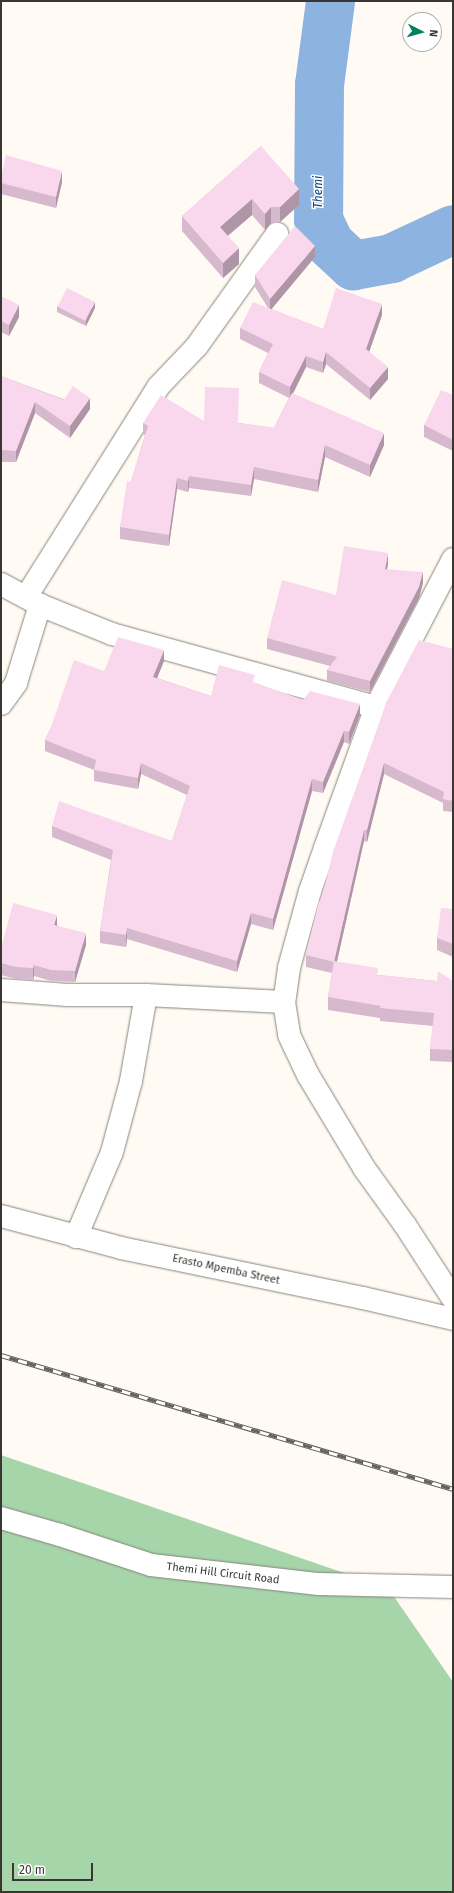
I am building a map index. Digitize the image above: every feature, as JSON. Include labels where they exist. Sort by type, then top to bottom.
[{"type":"street","points":[[1,704],[16,683],[33,601],[158,387],[197,346],[277,234]]},
{"type":"street","points":[[453,560],[376,707],[324,848],[310,891],[289,968],[284,1002],[289,1035],[308,1075],[364,1168],[405,1225],[453,1299]]},
{"type":"street","points":[[1,584],[33,601],[112,634],[376,707]]},
{"type":"street","points":[[1,990],[68,996],[146,995],[284,1002]]},
{"type":"street","points":[[76,1237],[112,1152],[131,1081],[146,995]]},
{"type":"street","name":"Erasto Mpemba Street","points":[[1,1216],[76,1237],[363,1298],[453,1319]]},
{"type":"street","name":"Themi Hill Circuit Road","points":[[1,1518],[60,1535],[151,1565],[319,1584],[453,1587]]},
{"type":"green space","points":[[1,1455],[388,1588],[453,1682],[453,1892],[1,1892]]},
{"type":"building","points":[[261,146],[299,189],[280,207],[271,207],[265,214],[252,199],[220,227],[239,248],[223,263],[182,216]]},
{"type":"building","points":[[6,155],[62,171],[56,197],[1,183]]},
{"type":"building","points":[[295,226],[315,246],[270,299],[255,275]]},
{"type":"building","points":[[67,288],[95,302],[85,321],[57,307]]},
{"type":"building","points":[[336,288],[382,304],[366,349],[388,367],[370,388],[326,352],[323,362],[306,356],[290,387],[259,372],[273,344],[240,328],[253,302],[323,329]]},
{"type":"building","points":[[1,296],[19,305],[9,325],[1,321]]},
{"type":"building","points":[[1,376],[64,400],[73,386],[90,398],[70,426],[35,402],[16,451],[1,450]]},
{"type":"building","points":[[205,387],[239,388],[238,423],[274,428],[292,393],[384,433],[370,465],[325,445],[318,480],[254,467],[251,485],[189,476],[188,481],[177,478],[169,535],[120,527],[127,481],[131,482],[148,426],[143,423],[161,395],[204,421]]},
{"type":"building","points":[[441,390],[453,395],[453,440],[424,425]]},
{"type":"building","points":[[344,546],[388,553],[385,569],[423,572],[419,587],[370,681],[327,670],[337,657],[267,638],[282,580],[336,595]]},
{"type":"building","points":[[118,637],[164,650],[153,677],[211,696],[219,665],[255,675],[253,682],[303,700],[310,691],[360,704],[349,732],[344,731],[323,782],[312,779],[273,919],[251,913],[237,961],[127,928],[126,935],[100,931],[113,850],[52,826],[59,801],[172,841],[190,786],[141,763],[138,778],[94,770],[96,760],[45,740],[51,727],[74,660],[104,671]]},
{"type":"building","points":[[419,640],[453,649],[453,801],[443,799],[444,792],[384,763],[367,830],[364,830],[334,962],[306,955],[333,852],[387,701]]},
{"type":"building","points":[[13,903],[57,915],[54,925],[86,933],[75,971],[51,970],[34,965],[33,968],[16,967],[1,963],[1,949]]},
{"type":"building","points":[[441,908],[453,909],[453,944],[437,938]]},
{"type":"building","points":[[334,961],[378,968],[377,975],[437,981],[438,971],[453,981],[453,1050],[430,1049],[434,1013],[380,1008],[381,1006],[328,997]]},
{"type":"waterway","name":"Themi","points":[[330,1],[319,84],[318,219],[329,243],[353,265],[391,258],[453,229]]},
{"type":"railway","points":[[1,1355],[453,1489]]}]
